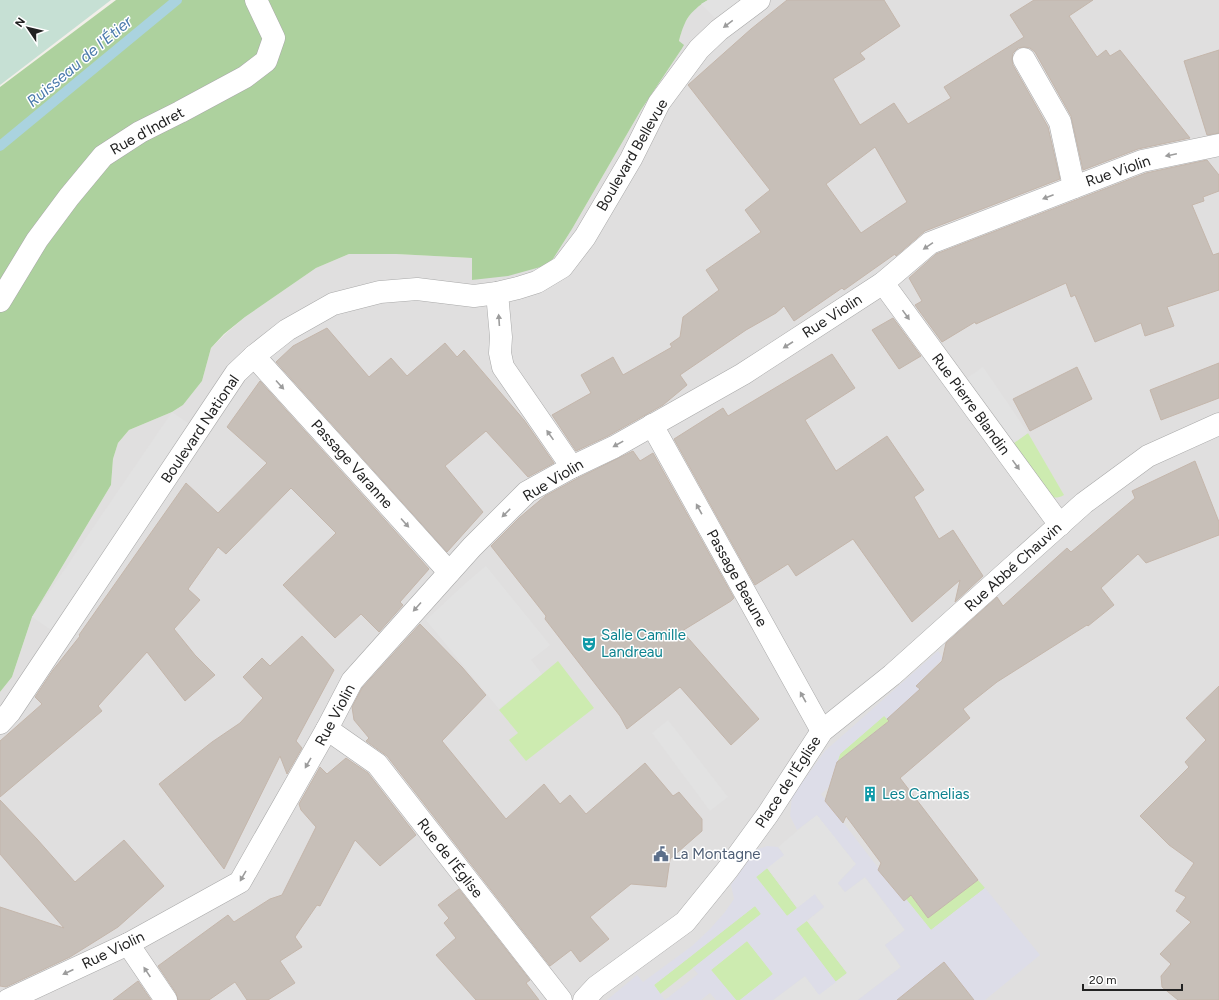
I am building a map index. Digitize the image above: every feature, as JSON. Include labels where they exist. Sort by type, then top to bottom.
[{"type":"street","name":"Rue d'Indret","points":[[0,302],[37,240],[69,196],[103,156],[140,132],[244,77],[266,61],[274,38],[256,0]]},
{"type":"street","name":"Boulevard Bellevue","points":[[497,293],[537,282],[562,267],[585,237],[630,159],[659,104],[699,49],[719,30],[759,0]]},
{"type":"street","points":[[1024,60],[1060,122],[1074,187]]},
{"type":"street","name":"Rue Violin","points":[[8,1000],[128,944],[240,882],[328,729],[352,681],[472,547],[527,492],[572,467],[614,447],[743,374],[883,283],[930,243],[1142,161],[1219,145]]},
{"type":"street","name":"Rue Pierre Blandin","points":[[883,283],[1060,525]]},
{"type":"street","name":"Boulevard National","points":[[0,723],[14,706],[236,373],[254,356],[288,330],[333,304],[380,292],[416,289],[474,296],[497,293]]},
{"type":"street","points":[[497,293],[501,337],[500,353],[503,367],[572,467]]},
{"type":"street","name":"Passage Varanne","points":[[254,356],[449,572]]},
{"type":"street","name":"Rue Abbé Chauvin","points":[[822,731],[892,675],[1084,503],[1148,456],[1219,424]]},
{"type":"street","name":"Passage Beaune","points":[[652,425],[822,731]]},
{"type":"street","name":"Rue de l'Église","points":[[328,729],[377,764],[561,1000]]},
{"type":"street","name":"Place de l'Église","points":[[584,1000],[596,987],[685,922],[728,870],[822,731]]},
{"type":"street","points":[[128,944],[166,1000]]},
{"type":"shaded area","points":[[708,0],[1219,0],[1219,1000],[0,1000],[0,692],[12,677],[32,617],[111,485],[113,459],[118,443],[129,430],[172,412],[183,405],[202,381],[211,348],[245,317],[316,268],[349,254],[396,254],[472,258],[472,280],[553,259],[641,110],[681,50],[679,41],[683,26],[692,11]]},
{"type":"shaded area","points":[[708,0],[742,0],[715,18],[701,4]]},
{"type":"shaded area","points":[[983,367],[1028,433],[1008,447],[963,381]]},
{"type":"shaded area","points":[[172,412],[191,425],[51,630],[32,617]]},
{"type":"shaded area","points":[[486,566],[550,645],[531,660],[542,674],[499,709],[426,620]]},
{"type":"shaded area","points":[[938,651],[943,658],[916,686],[920,689],[887,719],[884,716],[840,754],[830,786],[821,794],[904,901],[906,899],[931,930],[985,888],[1040,955],[985,1000],[974,1000],[944,962],[897,1000],[858,1000],[901,967],[885,945],[905,930],[865,877],[845,892],[838,883],[856,864],[817,815],[797,830],[790,816],[792,796],[825,751]]},
{"type":"shaded area","points":[[668,720],[728,797],[710,811],[652,733]]},
{"type":"shaded area","points":[[817,814],[856,864],[838,883],[845,892],[865,877],[905,930],[885,945],[901,967],[858,1000],[773,1000],[805,976],[819,994],[847,973],[807,921],[824,907],[815,895],[797,908],[767,868],[782,852],[778,847]]},
{"type":"shaded area","points":[[767,846],[778,847],[784,855],[756,877],[787,916],[815,894],[824,907],[796,929],[836,982],[819,995],[805,976],[773,1000],[740,1000],[773,974],[747,941],[711,970],[736,1000],[716,1000],[710,993],[701,1000],[607,1000],[637,975],[643,982],[692,946],[710,929],[734,899],[731,885],[752,855],[758,849]],"holes":[[[755,906],[761,914],[693,968],[698,974],[665,1000],[654,985]]]},
{"type":"green space","points":[[0,0],[111,0],[0,85]]},
{"type":"green space","points":[[116,0],[708,0],[692,12],[683,27],[679,41],[684,45],[641,110],[553,259],[544,266],[508,276],[472,280],[472,258],[396,254],[349,254],[316,268],[245,317],[224,334],[211,348],[202,381],[183,405],[172,412],[129,430],[118,443],[113,459],[111,485],[32,617],[12,677],[0,692],[0,87]]},
{"type":"green space","points":[[1028,433],[1064,495],[1057,498],[1050,497],[1008,447]]},
{"type":"green space","points":[[558,661],[594,708],[526,761],[509,740],[518,733],[499,710]]},
{"type":"green space","points":[[885,715],[891,723],[882,726],[837,762],[840,754]]},
{"type":"green space","points":[[767,868],[797,908],[787,916],[756,877]]},
{"type":"green space","points":[[978,880],[985,888],[931,930],[906,899],[911,895],[928,918]]},
{"type":"green space","points":[[755,906],[761,914],[660,994],[654,985]]},
{"type":"green space","points":[[807,921],[847,973],[836,982],[796,929]]},
{"type":"green space","points":[[747,941],[773,974],[740,1000],[736,1000],[711,970]]},
{"type":"building","points":[[787,0],[884,0],[900,26],[860,53],[865,59],[833,79],[860,125],[894,103],[908,124],[951,98],[944,87],[1024,37],[1010,15],[1034,0],[1093,0],[1069,16],[1097,57],[1106,50],[1110,56],[1120,50],[1190,138],[1138,149],[1083,170],[1071,116],[1035,52],[1030,48],[1018,48],[1013,53],[1013,65],[1048,127],[1060,179],[925,231],[896,256],[895,254],[844,290],[842,288],[794,321],[784,306],[776,313],[746,330],[680,375],[687,385],[663,405],[608,436],[576,451],[552,415],[591,393],[581,375],[613,357],[623,375],[672,347],[670,344],[680,337],[683,317],[719,290],[706,270],[761,232],[745,210],[770,190],[688,85],[751,29]],"holes":[[[875,147],[907,202],[861,233],[826,184]]]},
{"type":"building","points":[[1219,50],[1219,133],[1207,135],[1184,61]]},
{"type":"building","points":[[1207,160],[1219,175],[1219,191],[1203,197],[1204,201],[1192,205],[1213,255],[1219,253],[1219,290],[1167,307],[1174,326],[1145,336],[1141,323],[1095,342],[1075,295],[1071,297],[1066,283],[976,324],[975,322],[942,342],[915,305],[922,301],[909,278],[936,254],[1146,173]]},
{"type":"building","points":[[893,318],[921,356],[899,369],[872,330]]},
{"type":"building","points":[[327,328],[369,377],[391,358],[407,376],[445,343],[457,357],[464,350],[524,420],[554,463],[528,477],[486,431],[445,466],[483,512],[447,552],[276,362],[293,346]]},
{"type":"building","points":[[832,354],[855,388],[805,420],[836,471],[887,436],[924,490],[914,497],[939,539],[953,530],[983,576],[955,602],[960,580],[912,622],[853,539],[796,576],[788,564],[755,585],[674,439],[723,408],[728,416]]},
{"type":"building","points":[[1219,363],[1219,398],[1161,420],[1150,390]]},
{"type":"building","points":[[1077,367],[1092,399],[1030,431],[1013,399]]},
{"type":"building","points":[[260,381],[429,569],[400,602],[403,605],[379,632],[361,614],[335,638],[283,585],[336,533],[291,488],[226,554],[218,547],[188,589],[200,600],[174,629],[195,655],[215,675],[185,701],[147,652],[98,706],[102,711],[0,797],[0,741],[42,704],[35,697],[53,670],[80,636],[79,635],[186,483],[218,513],[267,463],[227,427]]},
{"type":"building","points":[[633,451],[640,461],[653,453],[734,598],[682,631],[759,719],[731,745],[680,687],[627,729],[620,716],[545,619],[546,616],[491,546],[519,518],[545,496]]},
{"type":"building","points":[[1195,461],[1219,522],[1219,535],[1146,563],[1138,554],[1101,588],[1114,605],[1088,626],[1087,625],[997,682],[963,709],[970,718],[900,778],[978,880],[928,918],[911,895],[904,901],[878,870],[881,863],[846,816],[843,823],[825,801],[837,762],[889,721],[887,719],[920,689],[916,686],[942,661],[946,643],[997,597],[1003,606],[1067,548],[1071,552],[1135,498],[1132,491]]},
{"type":"building","points":[[420,624],[462,667],[486,695],[442,741],[506,819],[544,784],[560,804],[570,795],[586,814],[645,763],[673,796],[679,792],[702,819],[702,831],[670,859],[666,887],[631,884],[590,917],[609,939],[580,962],[571,950],[550,966],[387,756],[366,741],[369,738],[354,720],[352,707],[362,688]]},
{"type":"building","points":[[302,636],[334,670],[296,741],[302,748],[287,774],[280,756],[224,869],[159,784],[212,742],[240,723],[263,698],[243,677],[262,658],[270,666]]},
{"type":"building","points":[[1219,686],[1219,1000],[1178,1000],[1162,987],[1161,976],[1171,964],[1160,954],[1191,922],[1176,911],[1186,897],[1175,891],[1194,863],[1169,845],[1140,816],[1189,767],[1185,762],[1206,740],[1186,718]]},
{"type":"building","points":[[346,758],[368,773],[416,835],[380,866],[355,840],[320,906],[317,905],[295,937],[302,947],[280,961],[295,983],[268,1000],[247,1000],[235,982],[209,1000],[178,1000],[176,993],[158,966],[228,915],[234,922],[270,899],[282,895],[316,827],[301,810],[299,804],[320,767],[327,774]]},
{"type":"building","points":[[0,800],[75,882],[124,840],[164,886],[118,927],[70,957],[6,987],[0,986],[0,907],[64,928],[0,854]]},
{"type":"building","points":[[459,889],[530,980],[526,983],[539,1000],[476,1000],[436,955],[456,938],[444,923],[449,918],[438,905]]},
{"type":"building","points":[[944,962],[974,1000],[897,1000]]},
{"type":"building","points":[[138,981],[151,1000],[113,1000]]},
{"type":"waterway","name":"Ruisseau de l'Étier","points":[[0,146],[177,0]]},
{"type":"place","name":"Salle Camille Landreau","points":[[589,644]]},
{"type":"place","name":"Les Camelias","points":[[870,794]]},
{"type":"place","name":"La Montagne","points":[[661,854]]}]
